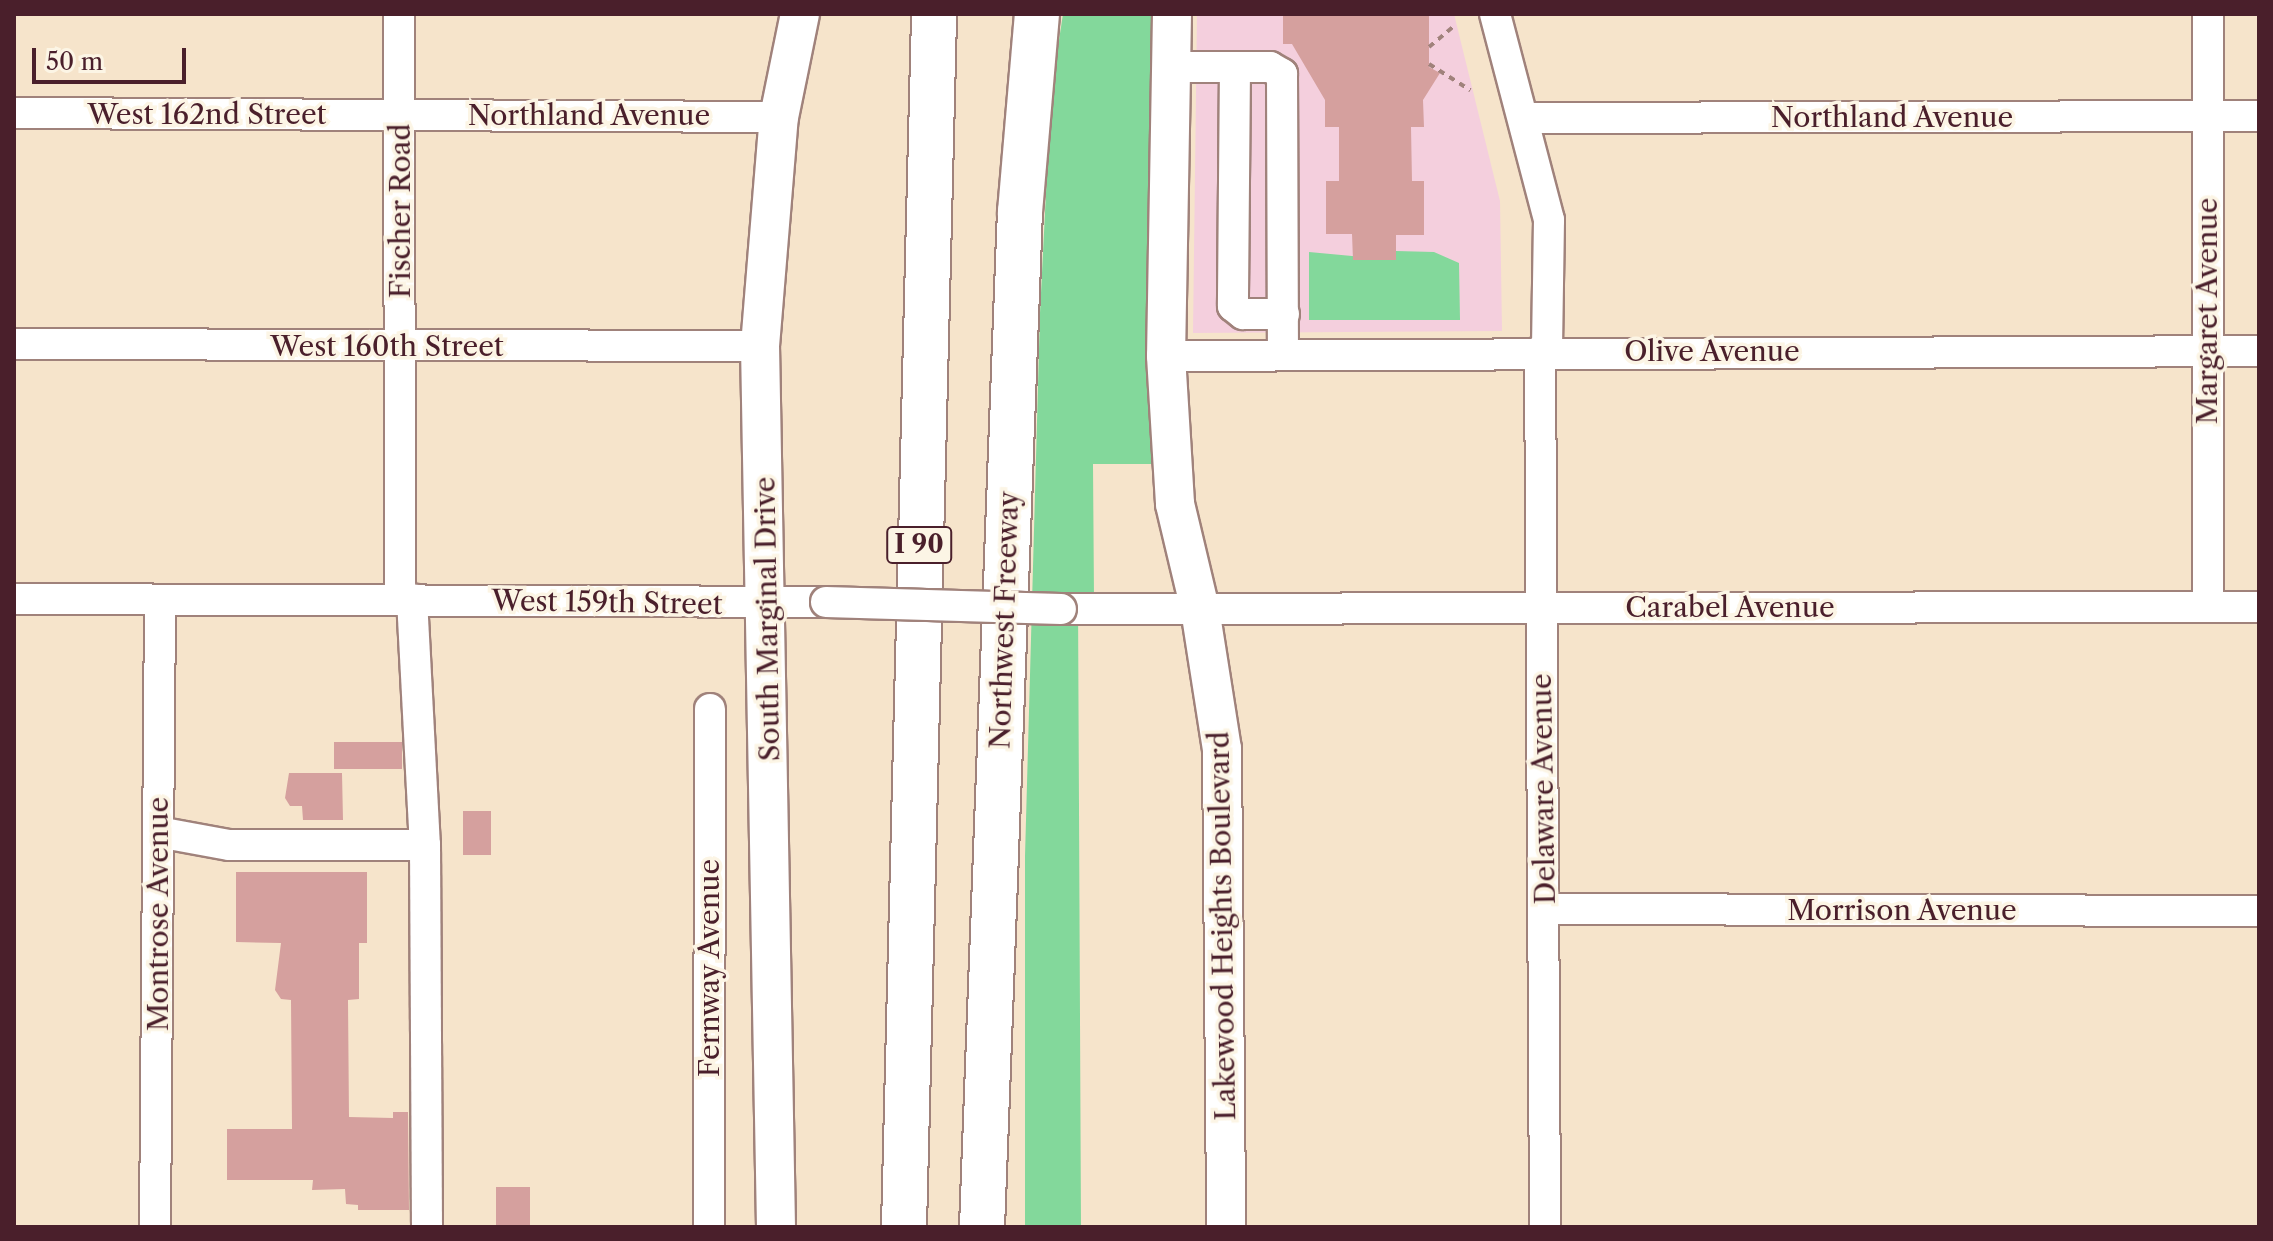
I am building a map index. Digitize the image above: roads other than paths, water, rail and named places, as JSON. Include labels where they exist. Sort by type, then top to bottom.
[{"type":"highway","name":"I 90","points":[[904,1227],[905,1076],[934,14]]},
{"type":"highway","name":"Northwest Freeway","points":[[982,1227],[1020,212],[1037,14]]},
{"type":"highway","points":[[1020,212],[1046,14]]},
{"type":"highway","points":[[994,900],[1005,1227]]},
{"type":"highway","points":[[885,1227],[905,1076]]},
{"type":"main road","name":"South Marginal Drive","points":[[776,1227],[768,602],[760,346],[779,117],[800,14]]},
{"type":"main road","name":"Lakewood Heights Boulevard","points":[[1172,14],[1166,356],[1175,504],[1200,609],[1222,749],[1226,1227]]},
{"type":"street","name":"Fischer Road","points":[[399,14],[406,599],[425,845],[427,1227]]},
{"type":"street","name":"Delaware Avenue","points":[[1495,14],[1525,118],[1549,220],[1540,608],[1545,909],[1545,1227]]},
{"type":"street","name":"Margaret Avenue","points":[[2208,14],[2208,607]]},
{"type":"street","points":[[1171,67],[1278,68],[1284,84],[1283,355]]},
{"type":"street","points":[[1235,67],[1233,306],[1243,314],[1284,314]]},
{"type":"street","name":"West 162nd Street","points":[[14,113],[400,114]]},
{"type":"street","name":"Northland Avenue","points":[[400,114],[779,117]]},
{"type":"street","name":"Northland Avenue","points":[[1525,118],[2259,116]]},
{"type":"street","name":"West 160th Street","points":[[14,344],[760,346]]},
{"type":"street","name":"Olive Avenue","points":[[1166,356],[1544,351],[2259,351]]},
{"type":"street","name":"West 159th Street","points":[[14,599],[826,602],[1061,609],[1200,609]]},
{"type":"street","name":"Montrose Avenue","points":[[155,1227],[160,600]]},
{"type":"street","name":"Carabel Avenue","points":[[1200,609],[2259,607]]},
{"type":"street","name":"Fernway Avenue","points":[[709,1227],[710,709]]},
{"type":"street","points":[[158,832],[229,845],[425,845]]},
{"type":"street","name":"Morrison Avenue","points":[[1545,909],[2259,911]]}]
